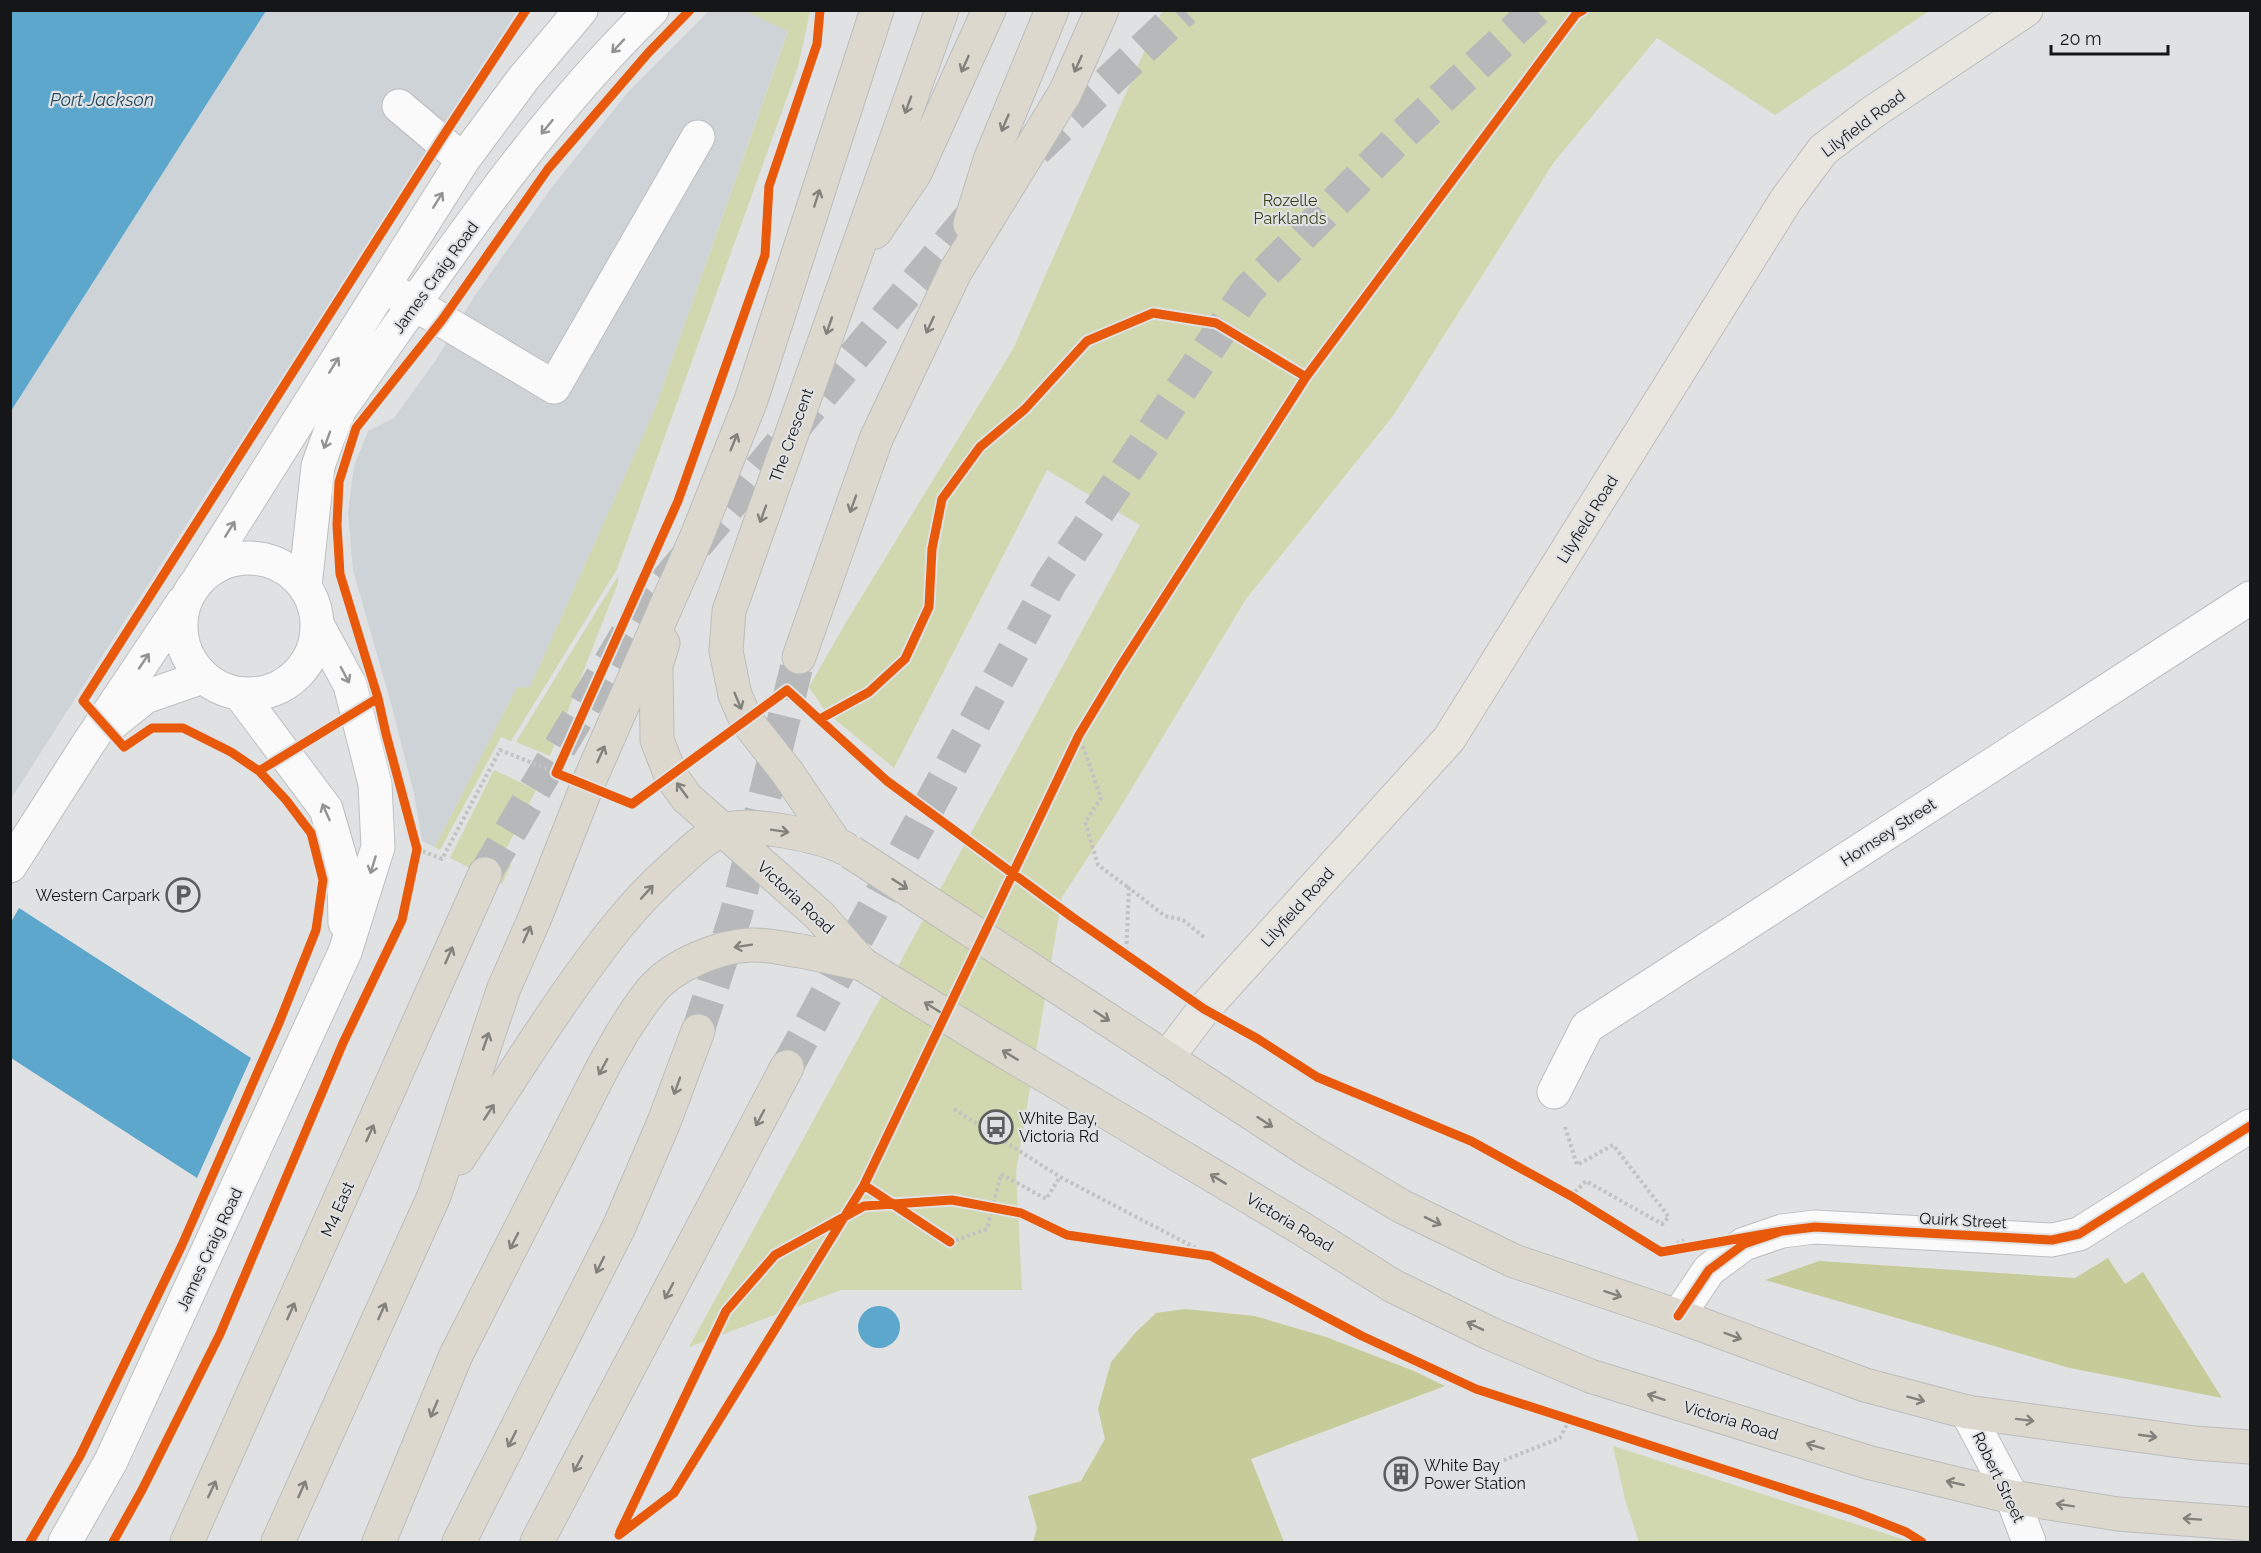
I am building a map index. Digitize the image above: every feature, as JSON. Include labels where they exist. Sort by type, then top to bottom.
[{"type":"highway","points":[[855,10],[861,62]]},
{"type":"highway","points":[[278,1542],[434,1196],[504,988],[587,786],[698,536],[751,400],[878,10]]},
{"type":"highway","name":"The Crescent","points":[[843,847],[746,720],[735,695],[726,651],[729,611],[942,10]]},
{"type":"highway","points":[[848,271],[915,173],[989,10]]},
{"type":"highway","points":[[955,272],[990,160],[1052,10]]},
{"type":"highway","points":[[799,657],[876,439],[955,272],[1065,93],[1102,10]]},
{"type":"highway","name":"Victoria Road","points":[[698,536],[656,666],[657,740],[671,776],[687,798],[819,915],[862,963],[1393,1286],[1491,1334],[1590,1376],[1871,1463],[2012,1497],[2118,1514],[2250,1524]]},
{"type":"highway","points":[[434,1196],[546,1025],[608,936],[657,882],[694,849],[724,830],[748,828],[780,830],[843,847],[1311,1152],[1401,1206],[1514,1261],[1678,1316],[1865,1385],[1967,1412],[2195,1443],[2250,1447]]},
{"type":"highway","name":"M4 East","points":[[187,1542],[485,874]]},
{"type":"highway","points":[[379,1542],[456,1355],[603,1067],[654,988],[686,963],[709,952],[751,945],[801,951],[862,963]]},
{"type":"highway","points":[[459,1542],[619,1227],[664,1122],[698,1032]]},
{"type":"highway","points":[[537,1542],[787,1067]]},
{"type":"main road","name":"Lilyfield Road","points":[[1167,1058],[1204,1009],[1449,739],[1780,210],[1823,150],[1873,112],[2026,10]]},
{"type":"street","name":"James Craig Road","points":[[10,866],[88,744],[192,589],[463,160],[523,79],[581,10]]},
{"type":"street","name":"James Craig Road","points":[[305,586],[318,466],[340,409],[501,185],[584,82],[652,10]]},
{"type":"street","points":[[399,106],[463,160]]},
{"type":"street","points":[[384,286],[554,387],[698,137]]},
{"type":"street","points":[[254,557],[274,562],[291,572],[305,586],[314,604],[317,624],[314,647],[303,668],[285,684],[263,693],[240,694],[220,688],[203,677],[189,660],[182,641],[180,619],[192,589],[215,566],[234,559],[254,557]]},
{"type":"street","name":"Hornsey Street","points":[[1554,1092],[1587,1027],[2250,598]]},
{"type":"street","name":"James Craig Road","points":[[65,1542],[111,1461],[345,952],[378,847],[375,784],[350,686],[317,624]]},
{"type":"street","points":[[88,744],[144,696],[203,677]]},
{"type":"street","name":"James Craig Road","points":[[240,694],[272,763],[326,809],[344,871],[345,952]]},
{"type":"street","name":"Quirk Street","points":[[1678,1316],[1709,1270],[1744,1244],[1782,1232],[1815,1227],[2052,1240],[2079,1234],[2250,1126]]},
{"type":"street","name":"Robert Street","points":[[1967,1412],[2012,1497],[2029,1542]]},
{"type":"path","points":[[1074,746],[1085,726]]},
{"type":"path","points":[[162,728],[183,728],[231,752],[272,763]]},
{"type":"path","points":[[1079,735],[1101,798],[1085,822],[1098,865],[1165,916],[1183,920],[1205,938]]},
{"type":"path","points":[[417,849],[442,859],[500,750],[556,773],[561,762]]},
{"type":"path","points":[[414,837],[417,849],[415,859]]},
{"type":"path","points":[[1126,956],[1128,888]]},
{"type":"path","points":[[1117,949],[1134,962]]},
{"type":"path","points":[[1554,1092],[1577,1165],[1613,1145],[1669,1217],[1662,1224],[1586,1181],[1571,1196]]},
{"type":"path","points":[[954,1109],[1060,1177],[1215,1259]]},
{"type":"path","points":[[940,1236],[950,1242],[987,1229],[1001,1174],[1046,1198],[1060,1177]]},
{"type":"path","points":[[1561,1190],[1581,1202]]},
{"type":"path","points":[[987,1206],[998,1209]]},
{"type":"path","points":[[1651,1246],[1661,1252],[1694,1246]]},
{"type":"path","points":[[1178,1252],[1215,1259]]},
{"type":"path","points":[[1559,1417],[1580,1424]]},
{"type":"path","points":[[1487,1467],[1560,1438],[1569,1420]]},
{"type":"shaded area","points":[[266,11],[522,11],[208,491],[11,799],[11,411]]},
{"type":"shaded area","points":[[709,11],[745,11],[788,30],[654,411],[530,687],[517,687],[435,847],[422,841],[414,794],[392,707],[353,570],[348,512],[354,466],[368,431],[394,418],[436,360],[474,297],[549,191],[629,91]]},
{"type":"green space","points":[[810,10],[810,12],[798,67],[617,569],[511,741],[501,737],[440,850],[435,847],[517,687],[530,687],[654,411],[788,31],[745,11]]},
{"type":"green space","name":"Rozelle Parklands","points":[[1162,11],[1929,11],[1775,115],[1657,38],[1554,162],[1393,416],[1246,599],[1115,816],[1062,897],[1016,1172],[1022,1290],[841,1290],[689,1347],[1140,525],[1047,470],[894,768],[826,712],[809,687],[1013,349]]},
{"type":"green space","points":[[618,576],[618,583],[550,756],[516,742]]},
{"type":"green space","points":[[494,770],[536,790],[501,859],[511,865],[502,884],[450,858]]},
{"type":"green space","points":[[2108,1258],[2125,1284],[2143,1272],[2222,1398],[2070,1368],[1765,1280],[1819,1261],[2075,1278]]},
{"type":"green space","points":[[1185,1309],[1255,1316],[1326,1337],[1414,1371],[1445,1386],[1251,1459],[1284,1542],[1033,1542],[1037,1528],[1028,1496],[1081,1481],[1105,1439],[1098,1409],[1111,1362],[1136,1332],[1156,1313]]},
{"type":"green space","points":[[1613,1446],[1910,1542],[1639,1542],[1625,1499]]},
{"type":"water","name":"Port Jackson","points":[[10,11],[266,11],[11,411]]},
{"type":"water","points":[[19,908],[251,1058],[197,1178],[11,1058],[11,922]]},
{"type":"water","points":[[879,1306],[887,1307],[894,1312],[899,1319],[899,1335],[894,1342],[887,1347],[879,1348],[871,1347],[864,1342],[859,1335],[858,1327],[859,1319],[864,1312],[871,1307]]},
{"type":"tunnel","points":[[1036,150],[1184,10]]},
{"type":"tunnel","points":[[787,1067],[1051,582],[1248,290],[1401,136],[1536,10]]},
{"type":"tunnel","points":[[485,874],[638,615],[986,198]]},
{"type":"tunnel","points":[[698,1031],[736,914],[799,657]]},
{"type":"cycle path","points":[[30,1542],[80,1456],[182,1245],[279,1023],[316,930],[323,880],[311,833],[286,800],[259,771],[231,752],[183,728],[152,728],[124,747],[83,701],[526,10]]},
{"type":"cycle path","points":[[113,1542],[142,1490],[220,1334],[343,1043],[402,920],[417,849],[378,698],[340,574],[337,525],[339,482],[356,428],[442,320],[548,169],[649,52],[690,10]]},
{"type":"cycle path","points":[[820,10],[817,44],[769,186],[765,255],[678,501],[556,773],[632,804],[787,690],[887,781],[1072,917],[1204,1009],[1258,1039],[1317,1077],[1471,1141],[1571,1196],[1661,1252],[1782,1231]]},
{"type":"cycle path","points":[[619,1535],[674,1493],[864,1185],[1079,735],[1120,667],[1306,377],[1576,14],[1583,10]]},
{"type":"cycle path","points":[[820,719],[869,692],[905,659],[929,607],[932,549],[942,499],[980,447],[1025,409],[1087,341],[1153,313],[1216,323],[1306,377]]},
{"type":"cycle path","points":[[259,771],[378,698]]},
{"type":"cycle path","points":[[1678,1316],[1709,1270],[1744,1244],[1782,1231],[1815,1227],[2052,1240],[2079,1234],[2250,1126]]},
{"type":"cycle path","points":[[864,1185],[950,1242]]},
{"type":"cycle path","points":[[620,1532],[726,1311],[775,1255],[864,1206],[952,1200],[1021,1213],[1067,1235],[1211,1256],[1362,1336],[1476,1389],[1853,1511],[1906,1532],[1922,1542]]},
{"type":"place","name":"Western Carpark","points":[[183,895]]},
{"type":"place","name":"White Bay, Victoria Rd","points":[[996,1127]]},
{"type":"place","name":"White Bay Power Station","points":[[1401,1474]]}]
